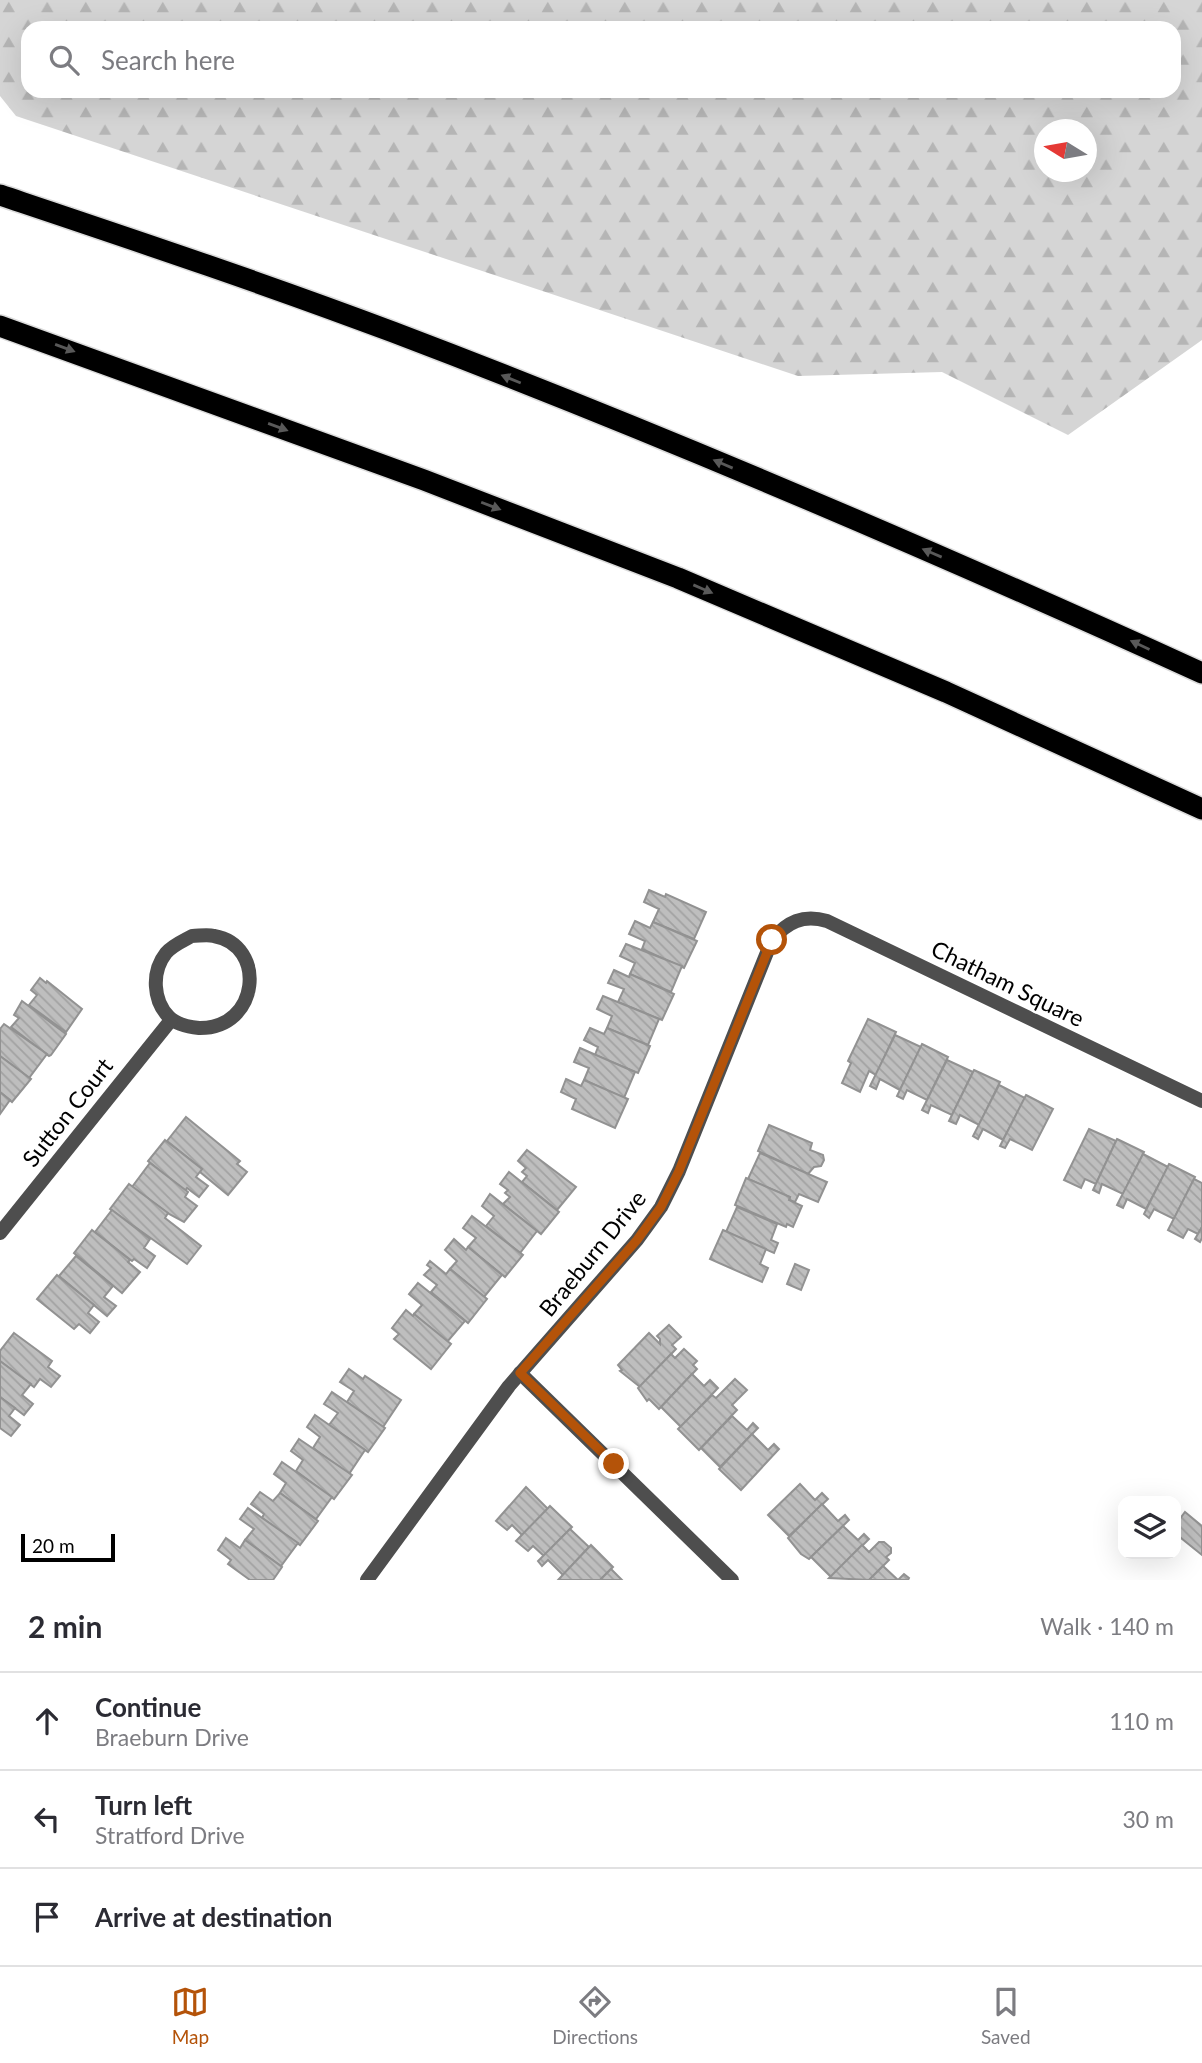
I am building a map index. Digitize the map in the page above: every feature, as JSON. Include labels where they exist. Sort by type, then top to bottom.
[{"type":"highway","points":[[0,195],[177,255],[419,343],[726,465],[1024,592],[1202,673]]},
{"type":"highway","points":[[0,326],[424,480],[678,578],[946,692],[1202,808]]},
{"type":"street","name":"Chatham Square","points":[[792,922],[817,918],[827,921],[1202,1101]]},
{"type":"street","name":"Braeburn Drive","points":[[367,1580],[520,1373],[637,1240],[661,1207],[679,1171],[772,940],[783,927],[792,922]]},
{"type":"street","points":[[192,936],[214,936],[228,941],[242,954],[249,971],[249,992],[239,1012],[225,1023],[207,1028],[190,1027],[171,1020],[160,1005],[155,986],[156,971],[164,954],[192,936]]},
{"type":"street","name":"Sutton Court","points":[[0,1233],[171,1020]]},
{"type":"street","points":[[520,1373],[732,1580]]},
{"type":"green space","points":[[0,0],[1202,0],[1202,340],[1068,435],[942,372],[798,376],[16,116],[0,96]]},
{"type":"building","points":[[649,890],[665,897],[666,894],[706,912],[694,939],[653,922],[659,909],[644,902]]},
{"type":"building","points":[[635,921],[650,928],[653,922],[697,941],[684,968],[642,949],[645,941],[629,934]]},
{"type":"building","points":[[626,944],[682,966],[671,992],[630,974],[635,963],[620,956]]},
{"type":"building","points":[[614,970],[629,977],[630,974],[674,994],[662,1020],[618,1002],[624,989],[608,983]]},
{"type":"building","points":[[40,978],[82,1009],[66,1032],[29,1005],[37,995],[31,990]]},
{"type":"building","points":[[603,996],[659,1019],[648,1045],[607,1028],[612,1016],[597,1009]]},
{"type":"building","points":[[22,1001],[66,1034],[51,1055],[11,1027],[19,1018],[14,1015]]},
{"type":"building","points":[[868,1019],[896,1032],[876,1075],[869,1071],[860,1092],[842,1083],[851,1063],[848,1061]]},
{"type":"building","points":[[4,1024],[47,1054],[29,1078],[0,1056],[0,1029]]},
{"type":"building","points":[[590,1028],[604,1034],[607,1028],[650,1046],[638,1073],[595,1055],[598,1047],[584,1040]]},
{"type":"building","points":[[895,1035],[921,1047],[900,1090],[880,1079],[876,1089],[870,1086]]},
{"type":"building","points":[[922,1044],[948,1057],[927,1100],[907,1090],[903,1099],[897,1096]]},
{"type":"building","points":[[580,1048],[635,1072],[624,1098],[584,1080],[589,1068],[574,1062]]},
{"type":"building","points":[[0,1056],[31,1079],[12,1102],[0,1092]]},
{"type":"building","points":[[947,1060],[973,1072],[952,1115],[931,1105],[928,1113],[922,1110]]},
{"type":"building","points":[[974,1070],[1000,1082],[979,1125],[960,1115],[956,1124],[949,1121]]},
{"type":"building","points":[[566,1079],[581,1086],[584,1080],[628,1099],[615,1128],[572,1109],[576,1099],[561,1092]]},
{"type":"building","points":[[999,1085],[1025,1098],[1003,1140],[983,1129],[978,1139],[973,1136]]},
{"type":"building","points":[[0,1092],[10,1100],[0,1114]]},
{"type":"building","points":[[1026,1095],[1053,1109],[1032,1150],[1010,1139],[1005,1148],[1000,1146]]},
{"type":"building","points":[[186,1117],[240,1161],[237,1164],[247,1172],[228,1195],[200,1172],[202,1169],[167,1141]]},
{"type":"building","points":[[769,1125],[812,1143],[810,1150],[823,1155],[821,1166],[814,1167],[808,1174],[758,1151]]},
{"type":"building","points":[[1089,1129],[1116,1141],[1096,1184],[1085,1179],[1081,1188],[1064,1180]]},
{"type":"building","points":[[1117,1139],[1144,1152],[1123,1194],[1102,1184],[1099,1193],[1093,1190]]},
{"type":"building","points":[[165,1140],[202,1169],[196,1177],[208,1186],[199,1197],[187,1188],[185,1191],[148,1161]]},
{"type":"building","points":[[527,1150],[576,1187],[557,1210],[522,1182],[527,1176],[522,1172],[526,1168],[518,1161]]},
{"type":"building","points":[[760,1153],[827,1182],[818,1202],[799,1194],[795,1202],[789,1200],[790,1197],[748,1179]]},
{"type":"building","points":[[1143,1154],[1168,1167],[1146,1209],[1127,1199],[1123,1208],[1117,1205]]},
{"type":"building","points":[[150,1163],[188,1192],[185,1197],[197,1206],[184,1222],[132,1187]]},
{"type":"building","points":[[1169,1164],[1195,1177],[1174,1219],[1154,1209],[1149,1218],[1144,1214]]},
{"type":"building","points":[[509,1172],[559,1212],[541,1234],[503,1204],[510,1197],[505,1193],[508,1190],[500,1184]]},
{"type":"building","points":[[746,1178],[790,1197],[789,1200],[802,1206],[793,1227],[787,1224],[786,1227],[735,1205]]},
{"type":"building","points":[[1194,1179],[1202,1183],[1202,1227],[1198,1234],[1188,1229],[1183,1238],[1168,1230]]},
{"type":"building","points":[[129,1184],[168,1213],[165,1218],[201,1246],[187,1264],[110,1209]]},
{"type":"building","points":[[490,1194],[537,1231],[520,1253],[486,1226],[494,1216],[482,1206]]},
{"type":"building","points":[[737,1207],[777,1224],[771,1240],[778,1243],[774,1253],[726,1232]]},
{"type":"building","points":[[112,1210],[150,1239],[144,1248],[155,1256],[147,1268],[134,1259],[132,1261],[95,1232]]},
{"type":"building","points":[[472,1216],[523,1255],[505,1277],[468,1247],[476,1238],[463,1228]]},
{"type":"building","points":[[1202,1227],[1202,1238],[1200,1242],[1195,1239]]},
{"type":"building","points":[[92,1230],[130,1260],[128,1262],[140,1272],[122,1293],[74,1253]]},
{"type":"building","points":[[723,1230],[766,1249],[760,1264],[768,1268],[762,1282],[710,1259]]},
{"type":"building","points":[[454,1239],[502,1275],[484,1297],[450,1269],[457,1261],[445,1250]]},
{"type":"building","points":[[76,1256],[113,1286],[104,1297],[116,1306],[107,1316],[59,1276]]},
{"type":"building","points":[[430,1261],[446,1274],[450,1269],[487,1299],[468,1323],[431,1292],[437,1285],[424,1275],[431,1268],[427,1265]]},
{"type":"building","points":[[795,1264],[809,1270],[801,1290],[787,1284]]},
{"type":"building","points":[[57,1275],[94,1305],[88,1313],[99,1322],[90,1333],[79,1324],[74,1329],[37,1299]]},
{"type":"building","points":[[418,1283],[465,1321],[447,1342],[414,1314],[422,1305],[409,1294]]},
{"type":"building","points":[[406,1310],[451,1344],[431,1369],[394,1339],[399,1334],[392,1328]]},
{"type":"building","points":[[669,1325],[681,1337],[672,1345],[676,1349],[640,1387],[620,1371],[622,1370],[618,1365],[649,1333],[660,1344],[657,1336]]},
{"type":"building","points":[[14,1333],[52,1361],[48,1367],[60,1376],[51,1387],[40,1379],[34,1387],[0,1361],[0,1351]]},
{"type":"building","points":[[684,1349],[697,1361],[693,1365],[697,1369],[659,1409],[649,1399],[647,1401],[638,1388],[671,1354],[675,1358]]},
{"type":"building","points":[[0,1361],[31,1384],[22,1395],[33,1404],[24,1415],[0,1397]]},
{"type":"building","points":[[349,1369],[363,1379],[365,1376],[401,1400],[383,1427],[347,1402],[354,1391],[340,1382]]},
{"type":"building","points":[[692,1374],[704,1386],[710,1380],[718,1388],[681,1427],[661,1407]]},
{"type":"building","points":[[735,1379],[747,1390],[732,1405],[737,1410],[699,1450],[678,1429],[712,1395],[716,1398]]},
{"type":"building","points":[[332,1392],[385,1428],[368,1452],[329,1425],[338,1413],[324,1404]]},
{"type":"building","points":[[0,1397],[15,1408],[9,1416],[20,1425],[11,1436],[0,1428]]},
{"type":"building","points":[[315,1415],[365,1450],[349,1474],[313,1448],[320,1437],[307,1427]]},
{"type":"building","points":[[732,1416],[747,1430],[753,1423],[758,1428],[720,1467],[701,1448]]},
{"type":"building","points":[[752,1434],[768,1450],[774,1444],[779,1449],[741,1490],[719,1469]]},
{"type":"building","points":[[299,1439],[352,1475],[334,1499],[296,1471],[303,1460],[291,1451]]},
{"type":"building","points":[[282,1462],[332,1497],[316,1519],[280,1493],[286,1483],[274,1474]]},
{"type":"building","points":[[800,1484],[815,1500],[822,1493],[828,1499],[789,1536],[768,1515]]},
{"type":"building","points":[[526,1487],[548,1509],[522,1535],[512,1525],[507,1530],[496,1521]]},
{"type":"building","points":[[260,1492],[273,1501],[280,1493],[318,1521],[300,1545],[262,1518],[264,1514],[251,1504]]},
{"type":"building","points":[[822,1504],[838,1521],[845,1515],[849,1520],[809,1559],[801,1554],[788,1538]]},
{"type":"building","points":[[550,1506],[572,1527],[544,1556],[533,1546],[528,1551],[516,1541]]},
{"type":"building","points":[[248,1508],[298,1543],[281,1566],[245,1540],[254,1529],[240,1519]]},
{"type":"building","points":[[1185,1512],[1202,1526],[1202,1555],[1181,1538],[1181,1517]]},
{"type":"building","points":[[843,1526],[858,1540],[864,1534],[869,1539],[831,1577],[811,1557]]},
{"type":"building","points":[[570,1529],[589,1547],[563,1575],[548,1560],[542,1566],[538,1561]]},
{"type":"building","points":[[226,1538],[240,1548],[245,1540],[282,1567],[273,1580],[250,1580],[228,1564],[231,1560],[218,1550]]},
{"type":"building","points":[[879,1542],[884,1542],[891,1548],[891,1553],[886,1557],[889,1560],[869,1580],[829,1578],[862,1545],[869,1552]]},
{"type":"building","points":[[591,1545],[613,1567],[600,1580],[558,1580]]},
{"type":"building","points":[[883,1566],[898,1580],[869,1580]]},
{"type":"building","points":[[611,1569],[622,1580],[600,1580]]},
{"type":"building","points":[[904,1574],[909,1578],[908,1580],[898,1580]]},
{"type":"route","points":[[614,1464],[520,1373],[637,1240],[661,1207],[679,1171],[772,940]]}]
